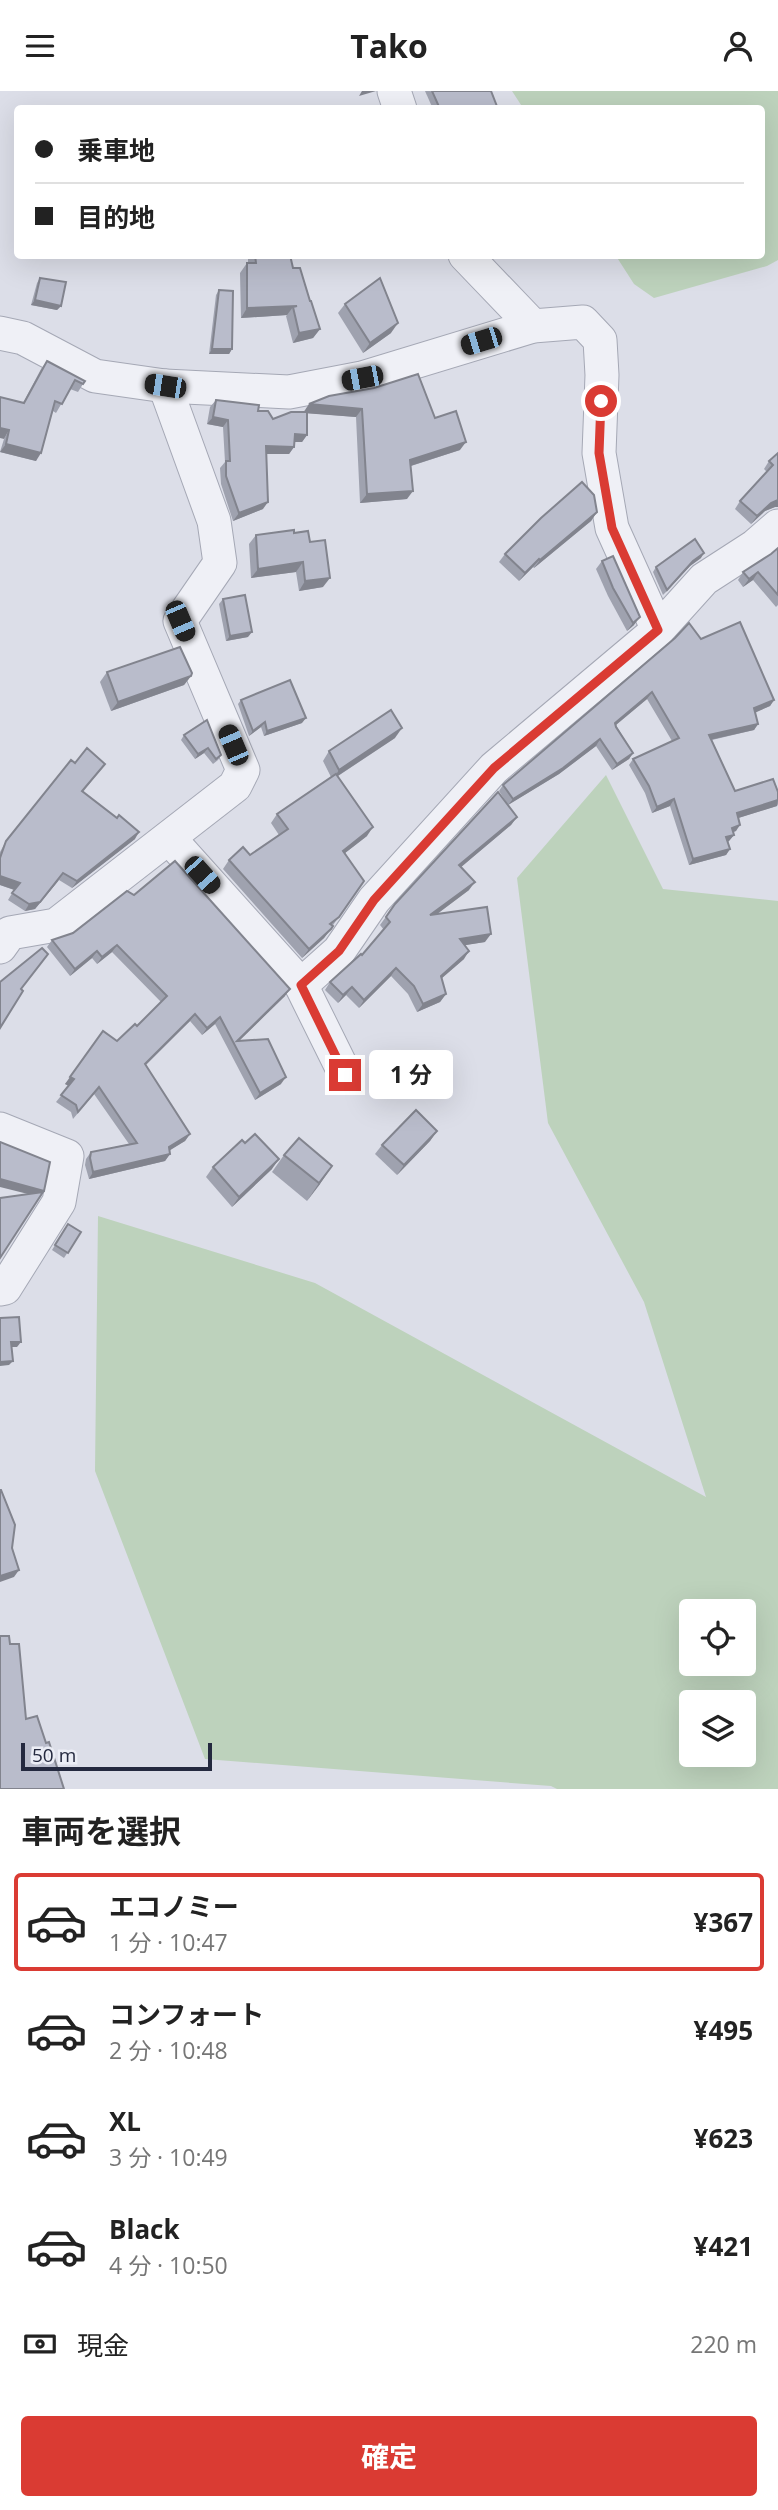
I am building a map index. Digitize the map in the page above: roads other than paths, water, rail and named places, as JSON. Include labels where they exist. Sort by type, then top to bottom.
[{"type":"street","points":[[469,259],[533,326]]},
{"type":"street","points":[[0,333],[23,338],[95,376],[165,386],[289,392],[362,378],[533,326],[583,322],[600,340],[602,375],[599,453],[612,528],[658,630]]},
{"type":"street","points":[[0,947],[10,933],[56,925],[235,786],[243,770],[180,621],[220,563],[214,521],[165,386]]},
{"type":"street","points":[[301,985],[339,951],[374,900],[494,768],[658,630],[704,579],[755,546],[778,526]]},
{"type":"street","points":[[169,838],[301,985],[345,1075]]},
{"type":"street","points":[[0,1129],[68,1156],[59,1202],[5,1288],[0,1289]]}]
